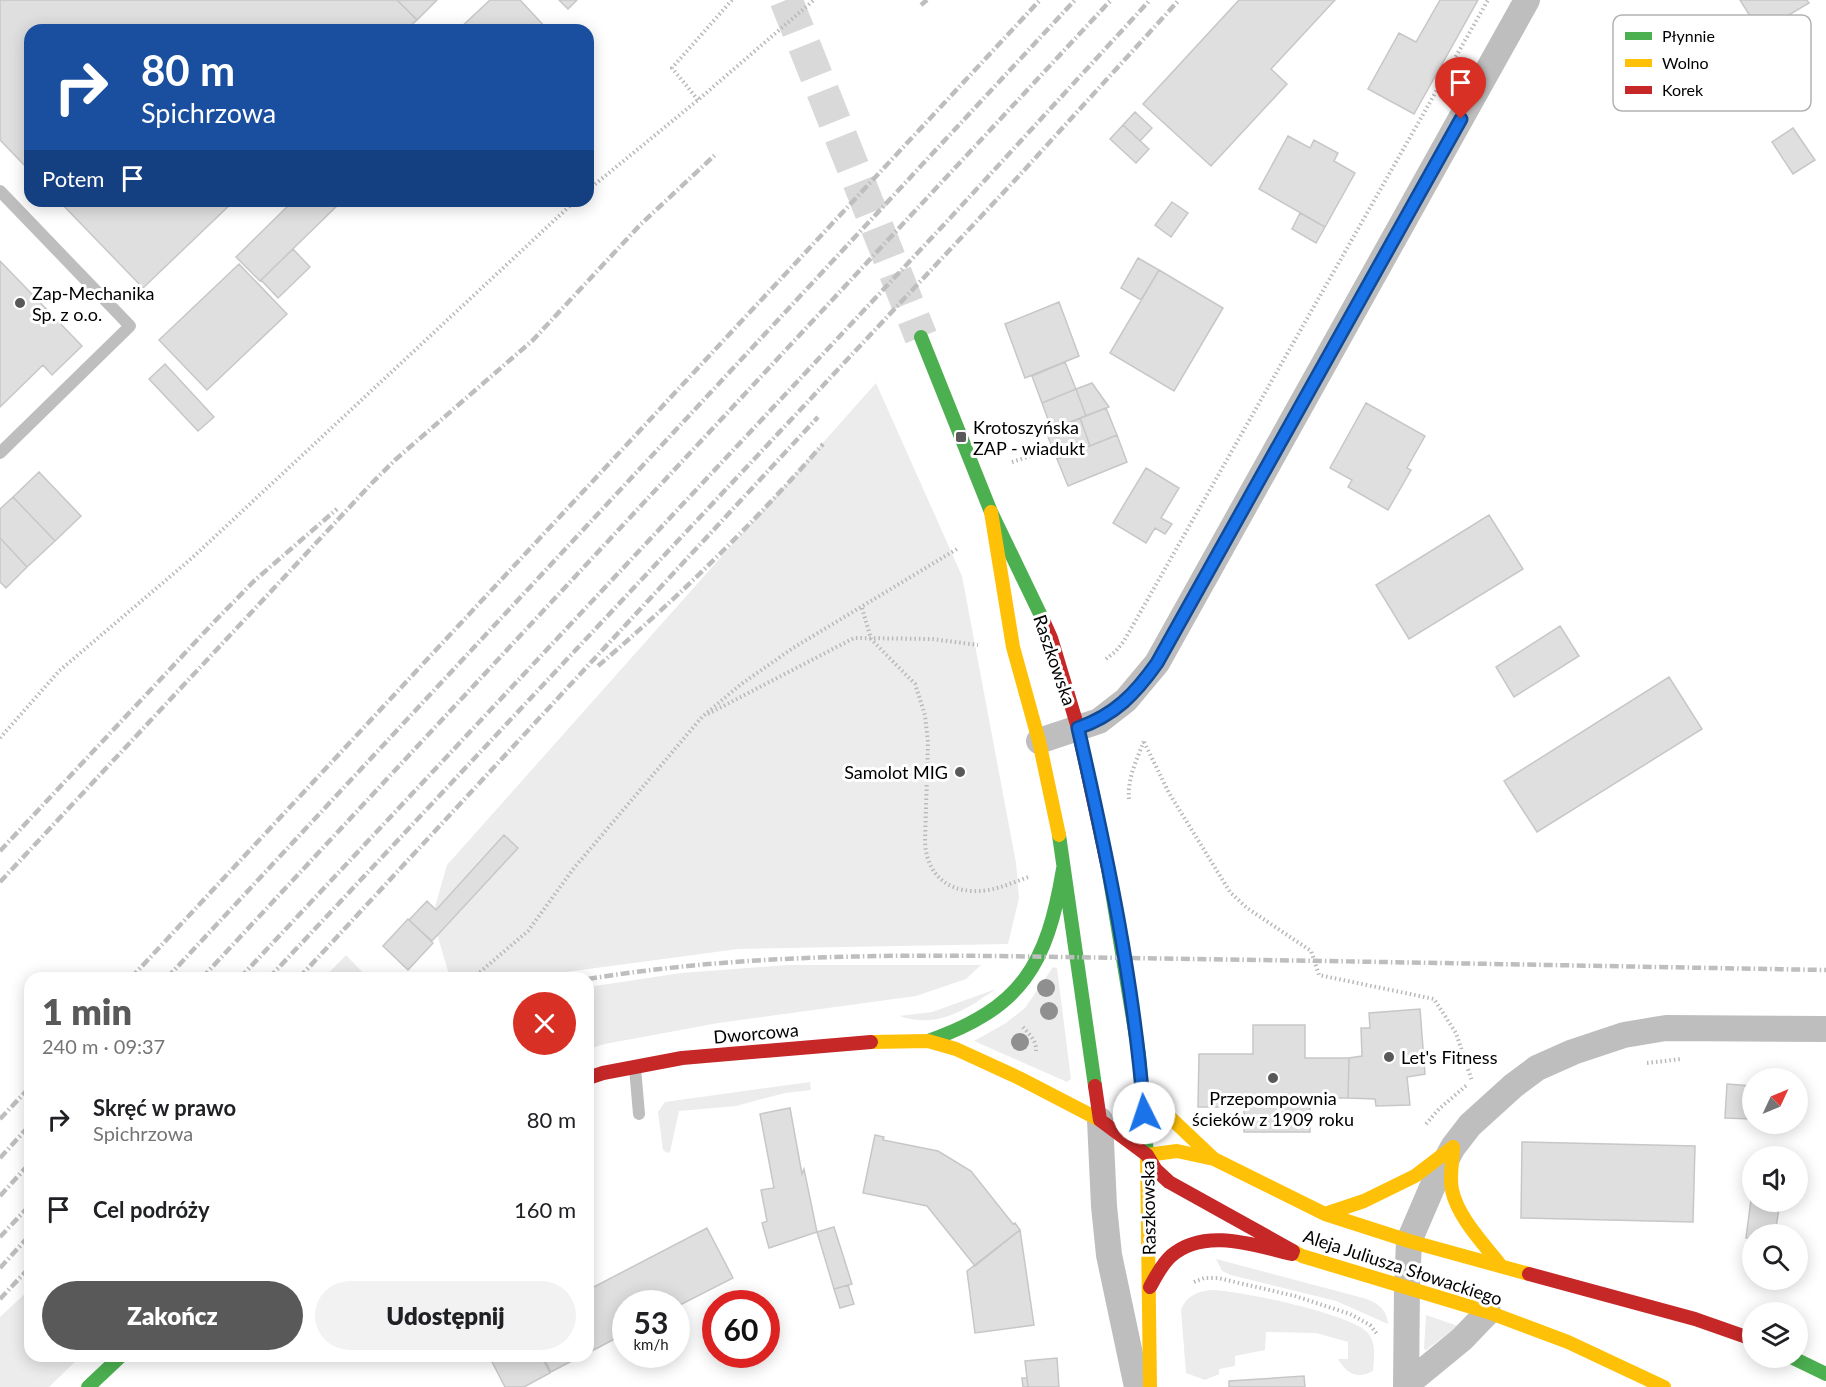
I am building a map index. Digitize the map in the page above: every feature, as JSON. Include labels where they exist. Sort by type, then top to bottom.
[{"type":"main road","name":"Raszkowska","points":[[921,338],[991,512],[1051,638],[1078,728],[1109,872],[1139,1055],[1147,1155],[1146,1218],[1150,1287],[1150,1387]]},
{"type":"main road","name":"Raszkowska","points":[[991,512],[1013,647],[1040,741],[1058,826],[1100,1120]]},
{"type":"main road","name":"Dworcowa","points":[[928,1041],[960,1030],[987,1017],[1001,1006],[1024,981],[1038,956],[1057,904],[1063,862]]},
{"type":"main road","name":"Dworcowa","points":[[594,1076],[635,1066],[694,1057],[879,1041],[928,1041],[957,1049],[1019,1077],[1100,1120]]},
{"type":"main road","name":"Aleja Juliusza Słowackiego","points":[[1142,1091],[1214,1159]]},
{"type":"main road","name":"Aleja Juliusza Słowackiego","points":[[1100,1120],[1147,1155],[1156,1170],[1170,1182],[1302,1256],[1488,1312],[1568,1342],[1664,1387]]},
{"type":"main road","points":[[1325,1214],[1393,1188],[1415,1176],[1453,1147]]},
{"type":"main road","points":[[1453,1147],[1452,1191],[1476,1233],[1501,1266]]},
{"type":"main road","name":"Aleja Juliusza Słowackiego","points":[[1147,1155],[1177,1151],[1214,1159],[1325,1214],[1409,1241],[1685,1316],[1742,1336]]},
{"type":"main road","points":[[1150,1287],[1162,1266],[1173,1254],[1186,1246],[1203,1241],[1228,1241],[1302,1256]]},
{"type":"main road","points":[[88,1387],[115,1362]]},
{"type":"main road","points":[[1808,1366],[1826,1374]]},
{"type":"street","points":[[1040,741],[1099,721],[1117,709],[1137,689],[1157,663],[1527,0]]},
{"type":"street","points":[[1404,1386],[1409,1241],[1453,1147],[1470,1125],[1513,1086],[1538,1068],[1573,1052],[1624,1035],[1666,1028],[1826,1029]]},
{"type":"street","name":"Raszkowska","points":[[1100,1120],[1109,1255],[1137,1387]]},
{"type":"street","points":[[1404,1386],[1462,1339],[1488,1312]]},
{"type":"lane","points":[[0,191],[130,326],[0,453]]},
{"type":"lane","points":[[635,1066],[639,1114]]},
{"type":"path","points":[[698,100],[672,68],[732,0]]},
{"type":"path","points":[[594,185],[698,100],[814,0]]},
{"type":"path","points":[[1106,659],[1124,641],[1488,0]]},
{"type":"path","points":[[0,738],[59,671],[192,558],[569,207]]},
{"type":"path","points":[[1012,462],[1043,452]]},
{"type":"path","points":[[480,972],[528,931],[574,868],[702,717],[740,685],[784,654],[957,549]]},
{"type":"path","points":[[862,608],[871,639],[915,684],[925,715],[928,742],[925,847],[929,866],[938,877],[951,886],[969,890],[987,890],[1028,877]]},
{"type":"path","points":[[702,717],[855,638],[932,639],[978,645]]},
{"type":"path","points":[[1129,802],[1128,792],[1134,765],[1144,741],[1169,793],[1230,892],[1247,908],[1311,951],[1320,975],[1434,999],[1456,1033],[1472,1081]]},
{"type":"path","points":[[1017,1021],[1031,1037],[1036,1047],[1035,1056]]},
{"type":"path","points":[[1645,1063],[1681,1059]]},
{"type":"path","points":[[1187,1287],[1195,1281],[1211,1277],[1295,1296],[1350,1314],[1370,1325],[1378,1335]]},
{"type":"shaded area","points":[[876,383],[962,576],[1016,863],[1019,898],[1008,944],[738,949],[566,972],[448,972],[432,917],[447,865]]},
{"type":"shaded area","points":[[346,955],[362,972],[330,972]]},
{"type":"shaded area","points":[[787,965],[981,965],[966,979],[916,996],[718,1023],[594,1047],[594,986],[681,973]]},
{"type":"shaded area","points":[[1053,967],[1057,968],[1071,1079],[1067,1082],[974,1041],[1006,1023],[1025,1008]]},
{"type":"shaded area","points":[[996,989],[962,1010],[939,1019],[926,1020],[899,1016],[932,1012]]},
{"type":"shaded area","points":[[810,1082],[811,1090],[785,1093],[736,1106],[679,1111],[670,1152],[663,1150],[658,1112],[665,1102]]},
{"type":"shaded area","points":[[1216,1259],[1367,1299],[1382,1308],[1388,1324],[1336,1301],[1231,1275],[1222,1271]]},
{"type":"shaded area","points":[[1212,1290],[1246,1294],[1293,1304],[1356,1325],[1367,1332],[1372,1341],[1373,1371],[1357,1375],[1345,1368],[1338,1359],[1348,1359],[1348,1342],[1316,1333],[1266,1332],[1265,1350],[1235,1356],[1235,1366],[1219,1369],[1219,1374],[1205,1380],[1186,1373],[1181,1310],[1193,1295]]},
{"type":"shaded area","points":[[24,1295],[24,1362],[75,1362],[49,1387],[0,1387],[0,1317]]},
{"type":"shaded area","points":[[1426,1315],[1458,1326],[1426,1350],[1424,1349]]},
{"type":"building","points":[[0,0],[397,0],[417,20],[413,24],[24,24],[24,165],[0,140]]},
{"type":"building","points":[[397,0],[437,0],[417,20]]},
{"type":"building","points":[[490,0],[520,0],[542,24],[464,24]]},
{"type":"building","points":[[559,0],[577,0],[568,9]]},
{"type":"building","points":[[1239,0],[1335,0],[1271,69],[1287,84],[1211,166],[1143,104]]},
{"type":"building","points":[[1440,0],[1478,0],[1414,114],[1368,89],[1399,33],[1416,42]]},
{"type":"building","points":[[1740,0],[1807,0],[1809,3],[1789,15],[1749,15]]},
{"type":"building","points":[[1135,112],[1152,128],[1140,141],[1123,125]]},
{"type":"building","points":[[1123,125],[1149,149],[1136,163],[1110,139]]},
{"type":"building","points":[[1793,128],[1815,160],[1793,174],[1772,142]]},
{"type":"building","points":[[1288,136],[1310,148],[1314,140],[1338,153],[1334,161],[1355,173],[1325,227],[1259,189]]},
{"type":"building","points":[[1172,202],[1188,213],[1171,237],[1155,225]]},
{"type":"building","points":[[65,207],[228,207],[143,288]]},
{"type":"building","points":[[287,207],[336,207],[260,281],[236,257]]},
{"type":"building","points":[[1300,213],[1325,227],[1316,243],[1292,229]]},
{"type":"building","points":[[293,249],[310,267],[278,298],[261,280]]},
{"type":"building","points":[[1138,258],[1159,270],[1141,300],[1121,288]]},
{"type":"building","name":"Zap-Mechanika Sp. z o.o.","points":[[0,261],[82,346],[52,375],[43,365],[0,407]]},
{"type":"building","points":[[239,264],[287,314],[207,390],[159,340]]},
{"type":"building","points":[[1159,270],[1223,308],[1174,391],[1110,353]]},
{"type":"building","points":[[1059,302],[1079,356],[1025,378],[1005,324]]},
{"type":"building","points":[[1065,362],[1076,389],[1042,403],[1032,376]]},
{"type":"building","points":[[165,364],[214,417],[198,431],[149,379]]},
{"type":"building","points":[[1092,383],[1109,407],[1086,416],[1076,389]]},
{"type":"building","points":[[1076,389],[1086,416],[1052,430],[1042,403]]},
{"type":"building","points":[[1366,403],[1425,436],[1407,468],[1411,470],[1388,510],[1348,487],[1352,480],[1330,468]]},
{"type":"building","points":[[1106,408],[1117,435],[1090,446],[1080,418]]},
{"type":"building","points":[[1080,418],[1090,446],[1057,459],[1046,432]]},
{"type":"building","points":[[1117,435],[1127,462],[1068,486],[1057,459]]},
{"type":"building","points":[[1146,468],[1179,488],[1161,518],[1172,524],[1165,534],[1155,528],[1146,543],[1113,523]]},
{"type":"building","points":[[39,472],[81,516],[55,541],[13,497]]},
{"type":"building","points":[[13,497],[55,541],[27,567],[0,538],[0,509]]},
{"type":"building","points":[[1489,515],[1523,569],[1409,639],[1376,585]]},
{"type":"building","points":[[0,538],[27,567],[6,588],[0,582]]},
{"type":"building","points":[[1560,626],[1579,656],[1514,697],[1496,667]]},
{"type":"building","points":[[1669,677],[1702,729],[1537,832],[1504,781]]},
{"type":"building","points":[[504,835],[518,848],[432,941],[409,920],[427,901],[436,910]]},
{"type":"building","points":[[408,919],[433,943],[408,970],[383,946]]},
{"type":"building","name":"Let's Fitness","points":[[1420,1009],[1425,1074],[1407,1077],[1410,1105],[1376,1106],[1375,1099],[1348,1098],[1349,1058],[1362,1056],[1361,1028],[1370,1028],[1369,1013]]},
{"type":"building","name":"Przepompownia ścieków z 1909 roku","points":[[1253,1025],[1305,1025],[1305,1058],[1349,1058],[1348,1098],[1310,1098],[1310,1132],[1244,1132],[1244,1107],[1198,1107],[1199,1054],[1253,1054]]},
{"type":"building","name":"Przepompownia ścieków z 1909 roku","points":[[1253,1025],[1305,1025],[1305,1058],[1349,1058],[1348,1098],[1310,1098],[1310,1132],[1244,1132],[1244,1107],[1198,1107],[1199,1054],[1253,1054]]},
{"type":"building","points":[[1727,1084],[1742,1085],[1742,1119],[1725,1118]]},
{"type":"building","points":[[790,1108],[802,1174],[804,1169],[817,1232],[769,1248],[762,1223],[767,1221],[761,1190],[774,1188],[760,1114]]},
{"type":"building","points":[[875,1135],[884,1137],[883,1140],[938,1151],[971,1171],[1020,1230],[975,1266],[927,1206],[863,1193]]},
{"type":"building","points":[[1522,1142],[1695,1146],[1693,1222],[1521,1218]]},
{"type":"building","points":[[1749,1212],[1778,1212],[1777,1224],[1748,1224]]},
{"type":"building","points":[[834,1227],[852,1284],[834,1289],[817,1232]]},
{"type":"building","points":[[707,1228],[733,1278],[709,1290],[702,1290],[702,1294],[690,1300],[690,1290],[612,1290],[612,1340],[594,1350],[594,1287]]},
{"type":"building","points":[[1020,1230],[1034,1325],[975,1333],[967,1271]]},
{"type":"building","points":[[848,1285],[854,1304],[840,1308],[834,1289]]},
{"type":"building","points":[[1057,1358],[1059,1387],[1028,1387],[1025,1361]]},
{"type":"building","points":[[492,1362],[544,1362],[550,1373],[524,1387],[505,1387]]},
{"type":"building","points":[[546,1362],[570,1362],[551,1372]]},
{"type":"building","points":[[1304,1376],[1305,1387],[1229,1387],[1229,1381]]},
{"type":"building","points":[[1022,1378],[1027,1378],[1028,1387],[1023,1387]]},
{"type":"tunnel","points":[[786,0],[921,337]]},
{"type":"railway","points":[[921,5],[927,0]]},
{"type":"railway","points":[[137,972],[1040,0]]},
{"type":"railway","points":[[173,972],[1075,0]]},
{"type":"railway","points":[[208,972],[1111,0]]},
{"type":"railway","points":[[246,972],[952,216],[1150,0]]},
{"type":"railway","points":[[275,972],[1017,178],[1179,0]]},
{"type":"railway","points":[[0,882],[372,483],[395,460],[533,340],[640,225],[716,154]]},
{"type":"railway","points":[[305,972],[818,417]]},
{"type":"railway","points":[[598,666],[715,559],[823,444]]},
{"type":"railway","points":[[0,851],[254,581],[337,509]]},
{"type":"railway","points":[[594,978],[721,963],[854,956],[988,956],[1826,970]]},
{"type":"railway","points":[[0,1119],[24,1093]]},
{"type":"railway","points":[[0,1158],[24,1132]]},
{"type":"railway","points":[[0,1196],[24,1170]]},
{"type":"railway","points":[[0,1237],[24,1211]]},
{"type":"railway","points":[[0,1268],[24,1242]]},
{"type":"railway","points":[[0,1299],[24,1273]]},
{"type":"traffic: fast","points":[[921,337],[991,512],[1043,620]]},
{"type":"traffic: fast","points":[[1059,835],[1095,1086]]},
{"type":"traffic: fast","points":[[1108,868],[1139,1055],[1147,1155]]},
{"type":"traffic: fast","points":[[928,1041],[986,1014],[1008,997],[1025,979],[1038,957],[1048,932],[1063,869]]},
{"type":"traffic: fast","points":[[88,1387],[115,1362]]},
{"type":"traffic: fast","points":[[1808,1365],[1826,1374]]},
{"type":"traffic: slow","points":[[991,512],[1013,647],[1039,741],[1059,835]]},
{"type":"traffic: slow","points":[[871,1042],[928,1041],[956,1049],[1019,1078],[1100,1120]]},
{"type":"traffic: slow","points":[[1142,1091],[1214,1159],[1325,1214],[1409,1241],[1529,1274]]},
{"type":"traffic: slow","points":[[1453,1147],[1451,1179],[1455,1200],[1472,1230],[1501,1266]]},
{"type":"traffic: slow","points":[[1325,1214],[1364,1201],[1415,1176],[1453,1147]]},
{"type":"traffic: slow","points":[[1150,1387],[1147,1155],[1177,1151],[1214,1159]]},
{"type":"traffic: slow","points":[[1293,1251],[1302,1256],[1488,1312],[1568,1342],[1664,1387]]},
{"type":"traffic: jam","points":[[1043,620],[1051,638],[1078,728],[1108,868]]},
{"type":"traffic: jam","points":[[594,1076],[682,1058],[871,1042]]},
{"type":"traffic: jam","points":[[1095,1086],[1100,1120],[1147,1155],[1156,1170],[1169,1182],[1293,1251]]},
{"type":"traffic: jam","points":[[1150,1287],[1162,1266],[1171,1256],[1184,1247],[1198,1242],[1214,1240],[1246,1243],[1292,1254]]},
{"type":"traffic: jam","points":[[1529,1274],[1695,1319],[1742,1335]]},
{"type":"place","name":"Zap-Mechanika Sp. z o.o.","points":[[20,303]]},
{"type":"place","name":"Krotoszyńska ZAP - wiadukt","points":[[961,437]]},
{"type":"place","name":"Samolot MIG","points":[[960,772]]},
{"type":"place","name":"Let's Fitness","points":[[1389,1057]]},
{"type":"place","name":"Przepompownia ścieków z 1909 roku","points":[[1273,1078]]},
{"type":"route","points":[[1144,1113],[1139,1055],[1109,872],[1078,728],[1099,721],[1117,709],[1137,689],[1157,663],[1461,119]]}]
